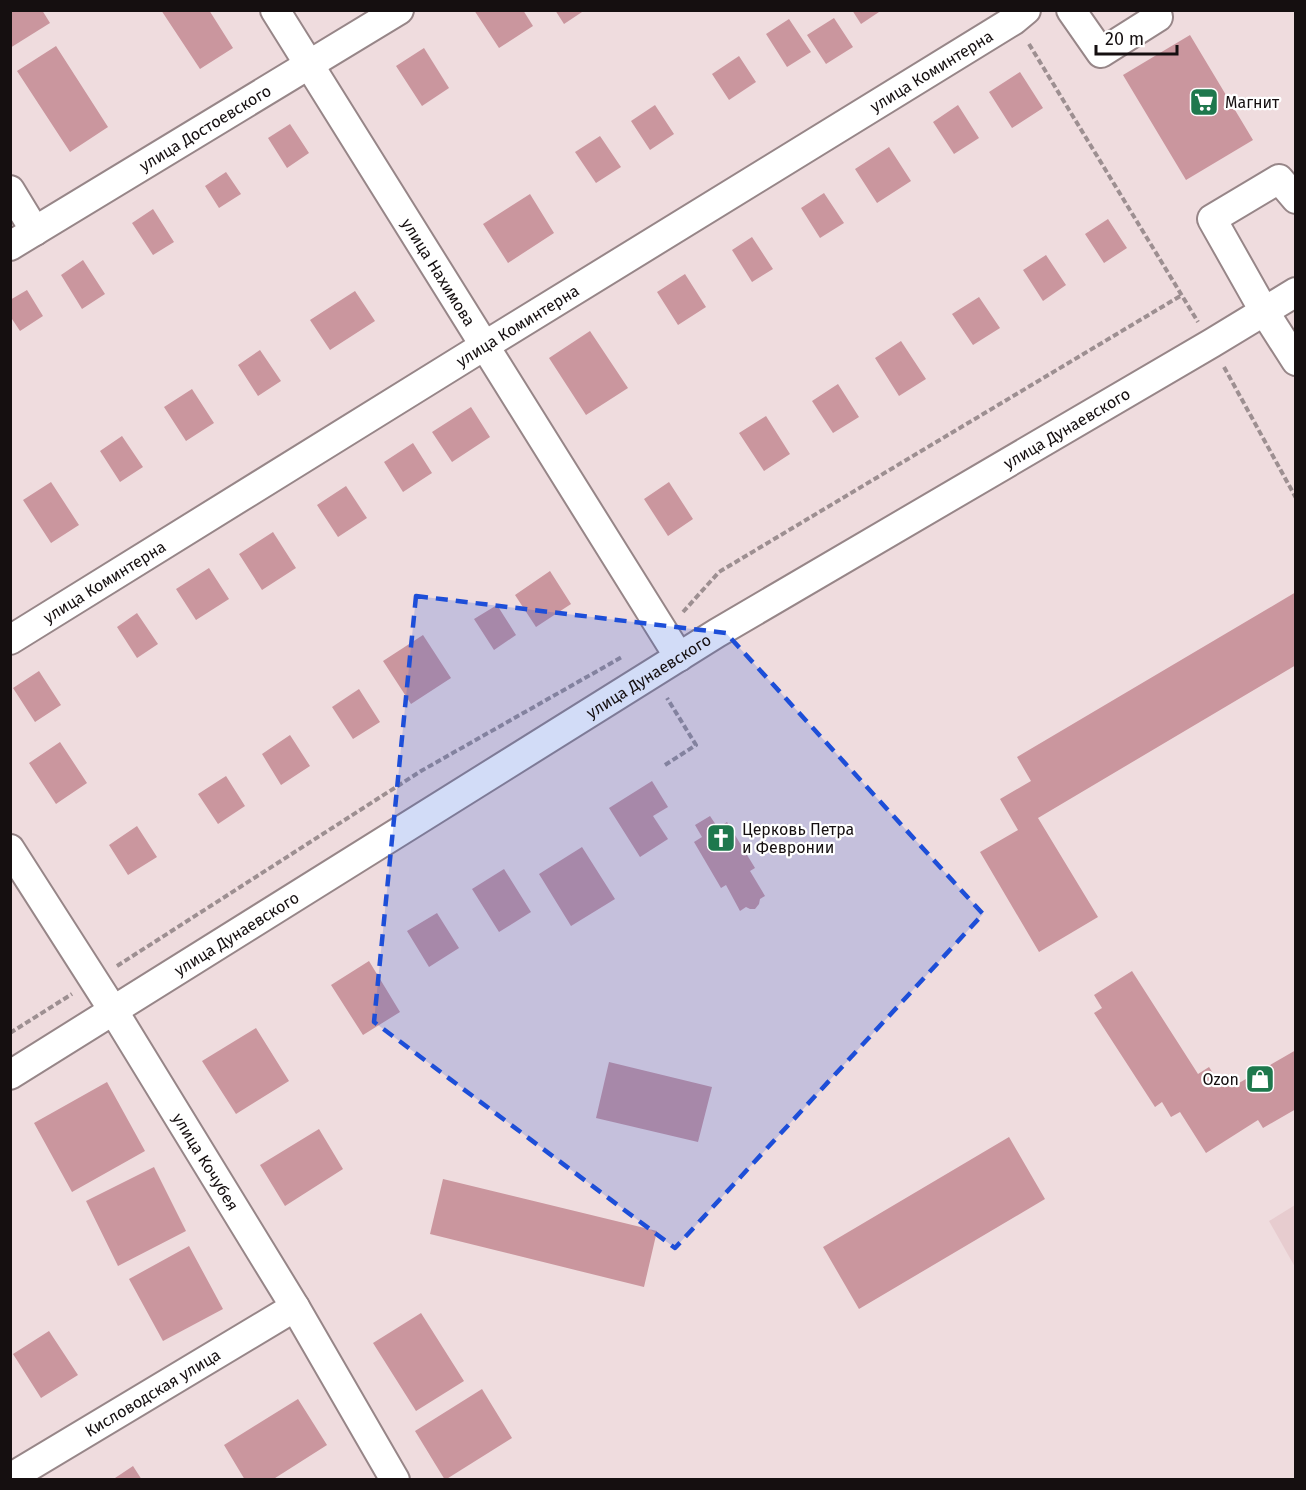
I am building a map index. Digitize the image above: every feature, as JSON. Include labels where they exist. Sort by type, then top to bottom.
[{"type":"street","name":"улица Нахимова","points":[[275,10],[679,657]]},
{"type":"street","name":"улица Достоевского","points":[[10,246],[399,10]]},
{"type":"street","points":[[1071,10],[1101,52],[1158,17],[1154,10]]},
{"type":"street","name":"улица Коминтерна","points":[[10,640],[1020,15]]},
{"type":"street","points":[[1296,199],[1280,179],[1212,219],[1264,311],[1296,361]]},
{"type":"street","points":[[10,190],[35,231]]},
{"type":"street","name":"улица Дунаевского","points":[[10,1075],[728,627],[1296,292]]},
{"type":"street","name":"улица Кочубея","points":[[10,849],[113,1010],[295,1307],[394,1479]]},
{"type":"street","name":"Кисловодская улица","points":[[10,1478],[295,1307]]},
{"type":"path","points":[[1020,15],[1212,343],[1296,498]]},
{"type":"path","points":[[664,633],[719,572],[1182,295]]},
{"type":"path","points":[[10,1033],[421,771],[636,649],[696,745],[665,765]]},
{"type":"highlighted area","points":[[416,596],[726,633],[983,914],[675,1248],[374,1022]]},
{"type":"shaded area","points":[[1295,1205],[1295,1267],[1269,1221]]},
{"type":"building","points":[[10,10],[42,10],[50,23],[10,48]]},
{"type":"building","points":[[161,10],[209,10],[233,48],[200,69]]},
{"type":"building","points":[[474,10],[523,10],[533,26],[499,48]]},
{"type":"building","points":[[555,10],[585,10],[564,24]]},
{"type":"building","points":[[852,10],[882,10],[861,24]]},
{"type":"building","points":[[834,18],[853,47],[826,64],[807,35]]},
{"type":"building","points":[[789,19],[811,52],[787,67],[766,34]]},
{"type":"building","points":[[1190,35],[1253,140],[1186,180],[1123,75]]},
{"type":"building","points":[[56,46],[108,127],[70,152],[17,71]]},
{"type":"building","points":[[424,48],[449,88],[422,106],[396,66]]},
{"type":"building","points":[[739,56],[756,82],[729,100],[712,74]]},
{"type":"building","points":[[1020,72],[1043,108],[1012,128],[989,92]]},
{"type":"building","points":[[655,105],[674,134],[650,150],[631,121]]},
{"type":"building","points":[[958,105],[979,138],[954,154],[933,122]]},
{"type":"building","points":[[290,124],[309,153],[287,168],[268,138]]},
{"type":"building","points":[[600,136],[621,167],[596,183],[575,152]]},
{"type":"building","points":[[889,147],[911,181],[877,203],[855,169]]},
{"type":"building","points":[[226,172],[241,194],[219,208],[205,186]]},
{"type":"building","points":[[824,193],[844,223],[820,238],[801,208]]},
{"type":"building","points":[[530,194],[554,233],[508,263],[483,224]]},
{"type":"building","points":[[153,209],[174,242],[153,255],[132,223]]},
{"type":"building","points":[[1108,219],[1127,248],[1104,263],[1085,234]]},
{"type":"building","points":[[752,237],[773,269],[752,282],[732,250]]},
{"type":"building","points":[[1046,255],[1066,285],[1043,301],[1023,270]]},
{"type":"building","points":[[83,260],[105,294],[82,309],[61,275]]},
{"type":"building","points":[[685,274],[706,307],[678,325],[657,292]]},
{"type":"building","points":[[27,290],[43,316],[20,331],[10,316],[10,300]]},
{"type":"building","points":[[355,291],[375,321],[330,350],[310,320]]},
{"type":"building","points":[[979,297],[1000,328],[973,345],[952,314]]},
{"type":"building","points":[[590,331],[628,388],[586,415],[549,358]]},
{"type":"building","points":[[901,341],[926,379],[899,396],[875,358]]},
{"type":"building","points":[[260,350],[281,381],[258,396],[238,365]]},
{"type":"building","points":[[838,384],[859,417],[833,433],[812,401]]},
{"type":"building","points":[[192,389],[214,423],[186,441],[164,407]]},
{"type":"building","points":[[471,407],[490,437],[452,462],[432,432]]},
{"type":"building","points":[[766,416],[790,454],[764,471],[739,433]]},
{"type":"building","points":[[122,436],[143,467],[120,482],[100,451]]},
{"type":"building","points":[[413,443],[432,473],[403,492],[384,462]]},
{"type":"building","points":[[51,482],[79,525],[51,543],[23,500]]},
{"type":"building","points":[[669,482],[693,519],[668,536],[644,499]]},
{"type":"building","points":[[346,486],[367,518],[338,537],[317,505]]},
{"type":"building","points":[[273,532],[296,568],[262,590],[239,554]]},
{"type":"building","points":[[209,568],[229,599],[196,620],[176,589]]},
{"type":"building","points":[[550,571],[571,604],[536,627],[515,595]]},
{"type":"building","points":[[1296,592],[1296,665],[1038,818],[1098,917],[1039,952],[980,852],[1018,830],[1000,799],[1031,781],[1017,757]]},
{"type":"building","points":[[497,605],[516,635],[494,650],[474,619]]},
{"type":"building","points":[[137,613],[158,644],[137,658],[117,627]]},
{"type":"building","points":[[423,635],[451,678],[411,704],[383,661]]},
{"type":"building","points":[[39,671],[61,705],[35,722],[13,688]]},
{"type":"building","points":[[359,689],[380,722],[353,739],[332,707]]},
{"type":"building","points":[[290,735],[310,766],[281,785],[262,754]]},
{"type":"building","points":[[60,742],[87,783],[56,804],[29,763]]},
{"type":"building","points":[[226,776],[245,806],[218,824],[198,794]]},
{"type":"building","points":[[652,781],[668,807],[653,816],[668,839],[640,857],[609,808]]},
{"type":"building","points":[[710,816],[718,828],[727,822],[755,868],[750,871],[765,896],[760,899],[755,909],[746,907],[740,911],[726,885],[721,888],[694,842],[702,837],[695,825]]},
{"type":"building","points":[[137,826],[157,857],[128,875],[109,845]]},
{"type":"building","points":[[582,847],[615,899],[571,926],[539,874]]},
{"type":"building","points":[[504,869],[531,912],[499,932],[472,889]]},
{"type":"building","points":[[437,913],[459,948],[429,967],[407,931]]},
{"type":"building","points":[[369,961],[400,1012],[363,1035],[331,985]]},
{"type":"building","points":[[1132,971],[1198,1074],[1209,1067],[1218,1081],[1225,1076],[1232,1087],[1296,1050],[1296,1109],[1263,1128],[1258,1120],[1206,1153],[1180,1112],[1171,1117],[1162,1102],[1155,1107],[1094,1013],[1102,1008],[1094,995]]},
{"type":"building","points":[[256,1028],[289,1081],[236,1114],[202,1061]]},
{"type":"building","points":[[609,1062],[712,1087],[698,1142],[596,1118]]},
{"type":"building","points":[[107,1082],[145,1151],[72,1192],[34,1123]]},
{"type":"building","points":[[319,1129],[343,1169],[285,1206],[260,1165]]},
{"type":"building","points":[[1009,1137],[1045,1199],[859,1309],[823,1247]]},
{"type":"building","points":[[154,1167],[186,1231],[118,1266],[86,1201]]},
{"type":"building","points":[[443,1179],[657,1231],[644,1287],[430,1234]]},
{"type":"building","points":[[189,1246],[223,1309],[163,1341],[129,1279]]},
{"type":"building","points":[[421,1313],[464,1381],[416,1411],[373,1343]]},
{"type":"building","points":[[49,1331],[78,1375],[41,1398],[13,1354]]},
{"type":"building","points":[[482,1389],[512,1438],[445,1480],[415,1431]]},
{"type":"building","points":[[298,1399],[327,1445],[272,1480],[245,1480],[224,1445]]},
{"type":"building","points":[[133,1466],[142,1480],[112,1480]]},
{"type":"place","name":"Магнит","points":[[1204,102]]},
{"type":"place","name":"Церковь Петра и Февронии","points":[[721,838]]},
{"type":"place","name":"Ozon","points":[[1260,1079]]}]
